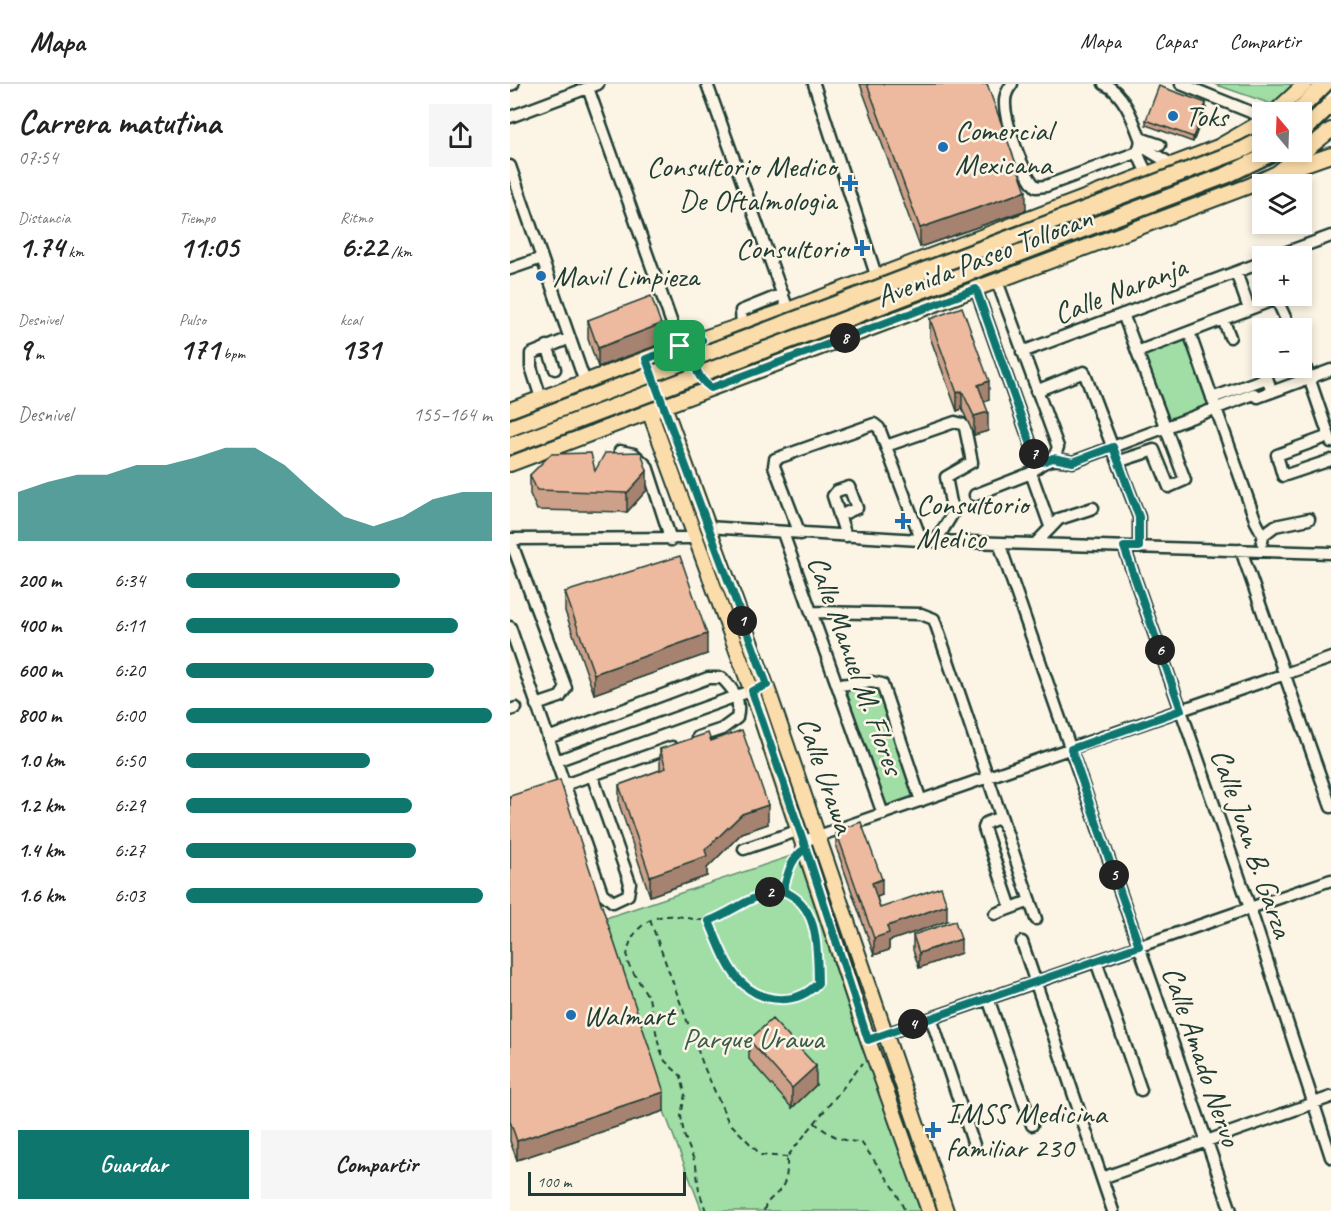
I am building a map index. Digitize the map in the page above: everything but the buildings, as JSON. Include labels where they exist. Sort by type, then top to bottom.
[{"type":"highway","points":[[1307,102],[1326,84]]},
{"type":"highway","points":[[1312,122],[1331,104]]},
{"type":"highway","name":"Avenida Paseo Tollocan","points":[[510,428],[1095,207],[1252,144]]},
{"type":"highway","name":"Avenida Paseo Tollocan","points":[[510,446],[1227,175],[1254,162]]},
{"type":"main road","points":[[1286,102],[1305,84]]},
{"type":"main road","points":[[1326,84],[1331,93]]},
{"type":"main road","name":"Avenida Paseo Tollocan","points":[[510,410],[680,346],[788,310],[1187,159],[1218,147],[1252,127]]},
{"type":"main road","name":"Avenida Paseo Tollocan","points":[[510,464],[1215,200],[1277,173],[1328,136]]},
{"type":"main road","points":[[1277,173],[1301,167],[1331,155]]},
{"type":"main road","points":[[1187,159],[1201,162],[1214,174],[1219,189],[1215,200]]},
{"type":"main road","points":[[702,340],[695,359],[697,373],[711,388],[720,386]]},
{"type":"main road","name":"Calle Urawa","points":[[646,359],[769,690],[946,1211]]},
{"type":"main road","name":"Calle Urawa","points":[[632,364],[754,696],[873,1055],[929,1211]]},
{"type":"main road","points":[[585,382],[602,386],[614,399],[617,410],[615,417],[604,430]]},
{"type":"street","points":[[566,84],[569,95]]},
{"type":"street","points":[[707,84],[788,310]]},
{"type":"street","points":[[814,84],[876,275]]},
{"type":"street","points":[[1012,84],[1005,99],[1006,114],[1023,163],[1036,187],[1046,186],[1140,145],[1160,145]]},
{"type":"street","points":[[1104,84],[1112,87],[1121,98],[1140,145],[1147,173]]},
{"type":"street","points":[[1181,84],[1252,113]]},
{"type":"street","points":[[510,117],[593,86],[680,346]]},
{"type":"street","points":[[1312,134],[1328,136]]},
{"type":"street","points":[[1140,145],[1171,164]]},
{"type":"street","points":[[510,166],[585,382]]},
{"type":"street","points":[[1304,246],[1331,236]]},
{"type":"street","points":[[510,269],[542,258]]},
{"type":"street","name":"Calle Naranja","points":[[1022,352],[1252,265]]},
{"type":"street","name":"Calle Naranja","points":[[1236,272],[1249,309]]},
{"type":"street","points":[[997,281],[1058,447],[1053,458]]},
{"type":"street","points":[[976,289],[1035,456],[1042,462]]},
{"type":"street","points":[[742,326],[741,311],[783,294]]},
{"type":"street","points":[[1137,352],[1277,300],[1285,318]]},
{"type":"street","points":[[1120,461],[1154,450],[1169,487],[1185,480],[1123,314]]},
{"type":"street","points":[[1223,319],[1230,337]]},
{"type":"street","points":[[1189,332],[1263,535],[1262,551]]},
{"type":"street","points":[[541,398],[530,360],[536,351],[570,338]]},
{"type":"street","points":[[547,346],[555,369]]},
{"type":"street","points":[[1312,377],[1331,370]]},
{"type":"street","points":[[1036,390],[1084,372],[1120,461],[1139,517],[1139,547]]},
{"type":"street","points":[[975,495],[1031,473],[1042,462],[1053,458],[1073,462],[1165,426],[1214,403],[1254,394],[1258,397],[1310,378],[1330,439],[1276,455],[1283,476],[1331,460]]},
{"type":"street","points":[[886,447],[955,422],[959,422],[965,428],[972,462],[946,477],[953,513],[936,541]]},
{"type":"street","points":[[800,534],[774,466],[775,459],[874,424],[879,428],[921,539]]},
{"type":"street","points":[[621,451],[634,454],[647,466],[671,540]]},
{"type":"street","points":[[1031,473],[1050,526]]},
{"type":"street","points":[[1035,544],[1050,526],[1067,516],[1093,508]]},
{"type":"street","points":[[839,516],[846,536]]},
{"type":"street","points":[[1263,535],[1275,526],[1309,519]]},
{"type":"street","points":[[707,527],[936,541],[1331,553]]},
{"type":"street","name":"Calle Manuel M. Flores","points":[[783,533],[883,814]]},
{"type":"street","points":[[536,705],[565,693],[565,678],[510,539],[671,540],[695,538]]},
{"type":"street","name":"Calle Amado Nervo","points":[[999,543],[1231,1211]]},
{"type":"street","name":"Calle Juan B. Garza","points":[[1124,547],[1250,908],[1331,1157]]},
{"type":"street","points":[[1241,550],[1331,807]]},
{"type":"street","points":[[812,612],[921,614],[934,619],[1036,919]]},
{"type":"street","points":[[510,627],[602,893],[608,900],[614,902],[628,895],[630,883],[592,775]]},
{"type":"street","points":[[744,849],[818,837],[1331,658]]},
{"type":"street","points":[[548,738],[708,678],[722,678],[739,701],[737,718],[730,724],[692,739]]},
{"type":"street","points":[[837,685],[872,682],[882,684],[921,801]]},
{"type":"street","points":[[556,761],[769,690]]},
{"type":"street","points":[[564,785],[681,743]]},
{"type":"street","points":[[1000,818],[987,823],[984,828],[1011,908]]},
{"type":"street","points":[[868,1040],[1331,880]]},
{"type":"street","points":[[995,914],[1030,901]]},
{"type":"street","points":[[1022,942],[1113,1211]]},
{"type":"street","points":[[1096,961],[1141,1090]]},
{"type":"street","points":[[988,998],[1032,1125]]},
{"type":"street","points":[[931,1018],[974,1145]]},
{"type":"street","points":[[1102,1178],[1331,1097]]},
{"type":"path","points":[[783,891],[790,867],[801,851],[803,840]]},
{"type":"path","points":[[706,1211],[699,1191],[696,1165],[684,1135],[681,1116],[685,1094],[681,1076],[665,1061],[658,1046],[649,998],[627,962],[630,938],[636,930],[650,920],[674,916],[709,921],[729,914],[746,900],[765,892],[783,891],[797,896],[805,905],[814,930],[818,983],[810,991],[795,998],[779,1000],[767,998],[742,983],[709,921]]},
{"type":"path","points":[[650,920],[704,1067],[728,1121],[760,1155],[787,1156]]},
{"type":"path","points":[[764,1211],[765,1203],[782,1188],[788,1173],[787,1156],[858,1066],[873,1055]]},
{"type":"path","points":[[813,1122],[826,1133],[851,1142],[861,1142],[894,1188],[905,1211]]},
{"type":"green space","points":[[1214,84],[1290,84],[1292,92],[1281,102],[1266,102]]},
{"type":"green space","points":[[1185,339],[1210,406],[1168,421],[1144,354]]},
{"type":"green space","points":[[840,691],[886,691],[921,801],[883,814]]},
{"type":"green space","name":"Parque Urawa","points":[[803,852],[925,1211],[702,1211],[664,1111],[600,920]]},
{"type":"place","name":"Toks","points":[[1173,116]]},
{"type":"place","name":"Comercial Mexicana","points":[[943,147]]},
{"type":"place","name":"Consultorio Medico De Oftalmologia","points":[[850,183]]},
{"type":"place","name":"Consultorio","points":[[862,248]]},
{"type":"place","name":"Mavil Limpieza","points":[[541,276]]},
{"type":"place","name":"Consultorio Medico","points":[[903,521]]},
{"type":"place","name":"Walmart","points":[[571,1015]]},
{"type":"place","name":"IMSS Medicina familiar 230","points":[[933,1130]]},
{"type":"route","points":[[680,346],[646,359],[767,685],[752,691],[806,849],[801,851],[790,867],[783,891],[765,892],[746,900],[729,914],[709,921],[716,938],[742,983],[767,998],[779,1000],[795,998],[810,991],[818,983],[814,930],[805,905],[797,896],[783,891],[790,867],[801,851],[806,849],[868,1040],[1139,946],[1071,749],[1181,710],[1124,547],[1139,547],[1139,517],[1113,447],[1073,462],[1053,458],[1042,462],[1036,459],[976,289],[711,388],[700,379],[695,366],[696,352],[702,340],[680,346]]}]
